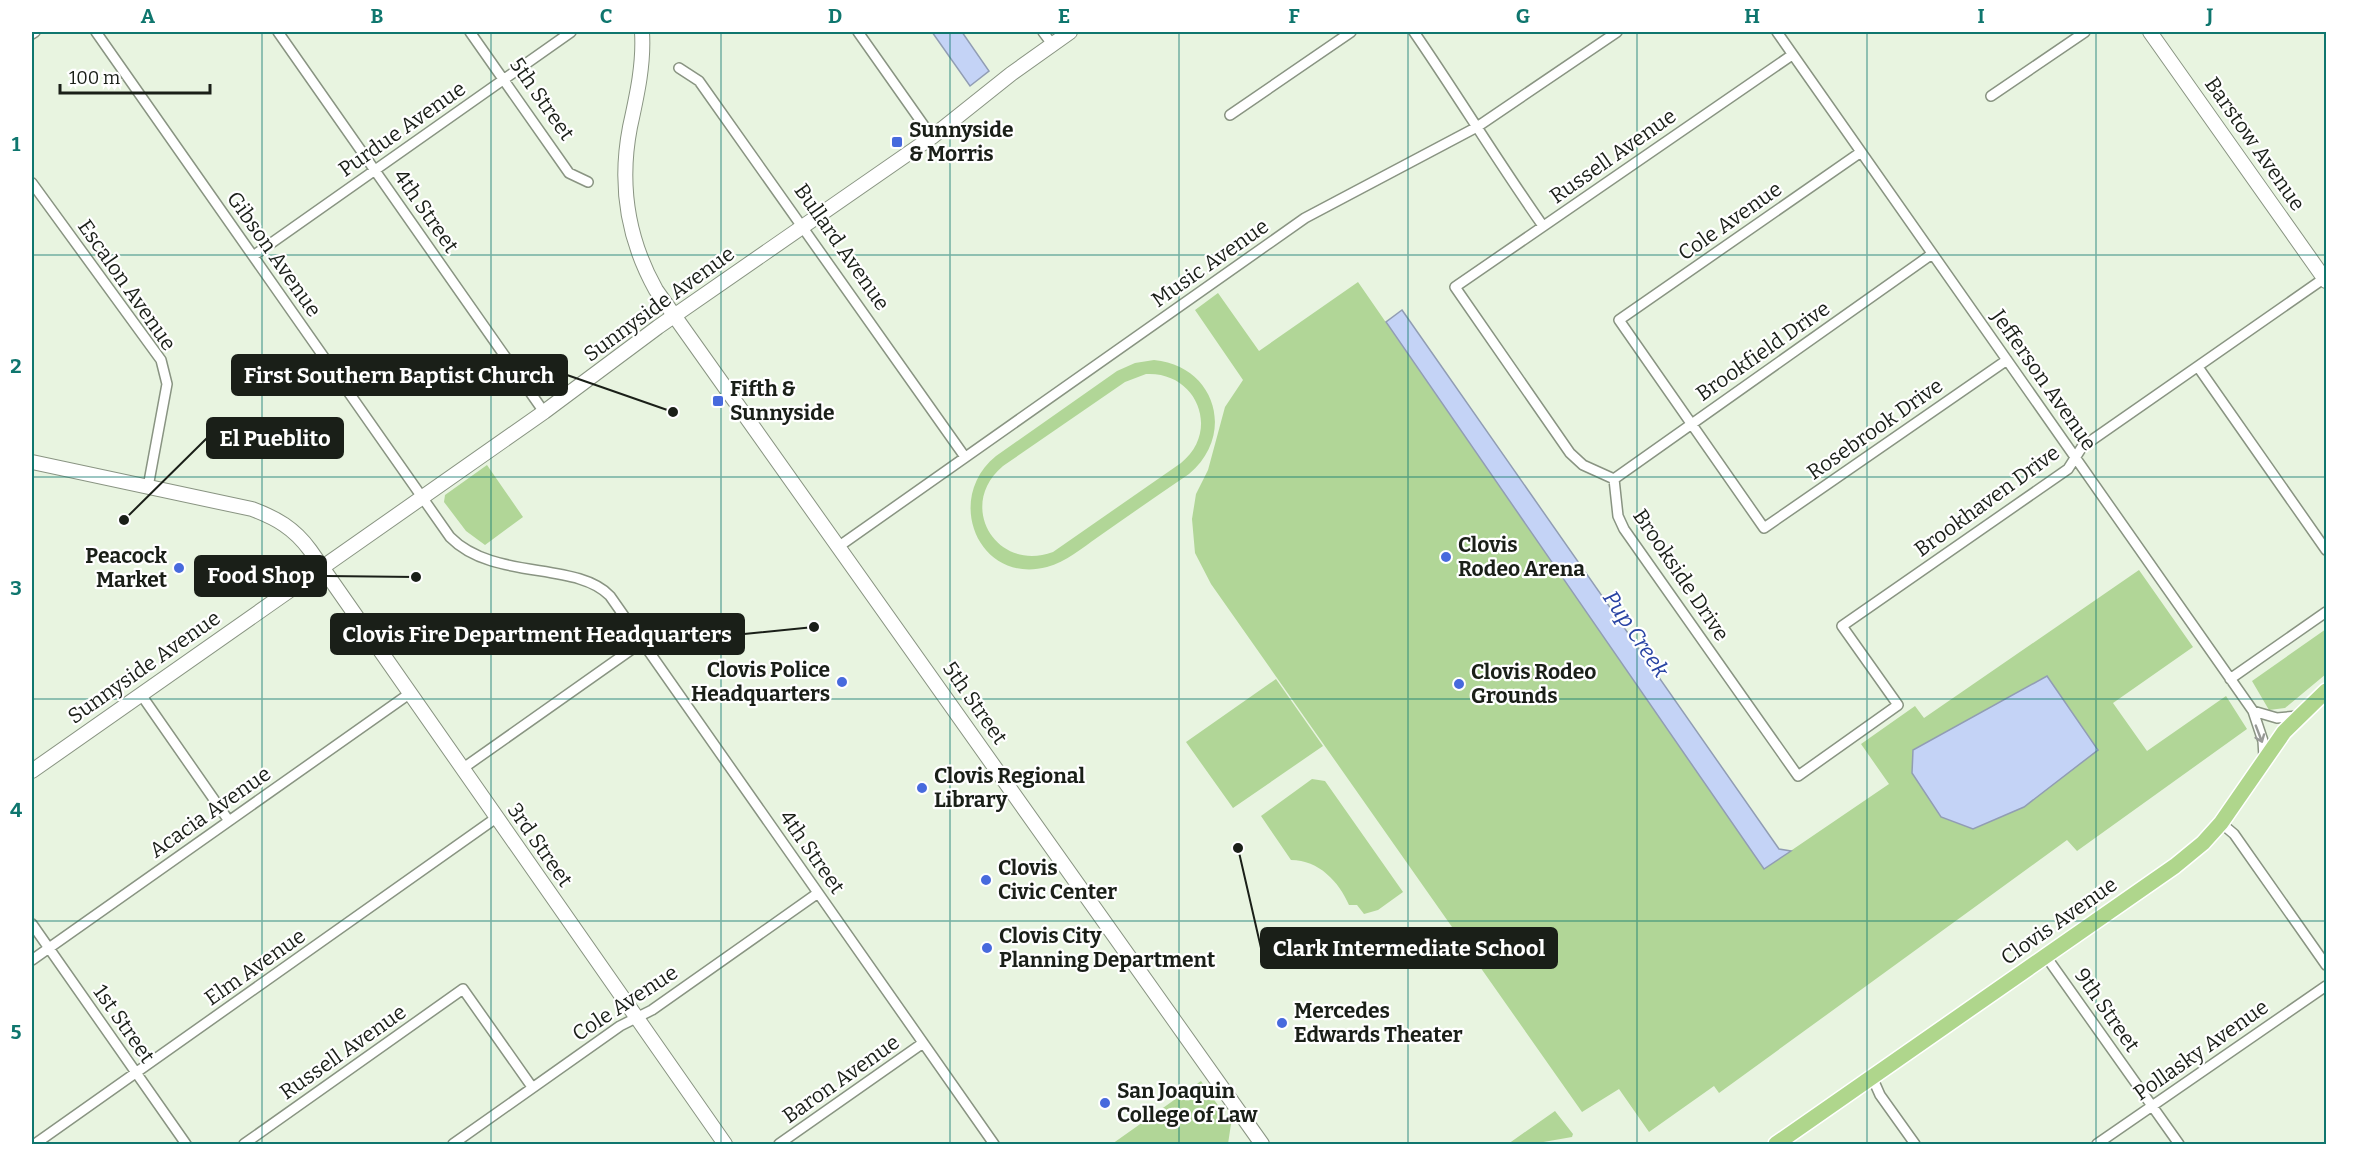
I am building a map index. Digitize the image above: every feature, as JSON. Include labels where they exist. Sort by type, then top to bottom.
[{"type":"main road","points":[[642,32],[642,56],[628,146],[628,216],[645,269],[674,316]]},
{"type":"main road","name":"Sunnyside Avenue","points":[[32,771],[544,412],[674,316],[932,138],[1070,32]]},
{"type":"main road","name":"Barstow Avenue","points":[[2150,32],[2326,279]]},
{"type":"main road","name":"5th Street","points":[[674,316],[1262,1144]]},
{"type":"main road","name":"3rd Street","points":[[32,462],[252,509],[270,516],[294,531],[725,1144]]},
{"type":"main road","name":"Clovis Avenue","points":[[1776,1144],[2175,866],[2203,843],[2221,823],[2264,757],[2298,716],[2326,691]]},
{"type":"street","name":"Gibson Avenue","points":[[96,32],[450,537],[477,557],[596,584]]},
{"type":"street","name":"4th Street","points":[[278,32],[544,412]]},
{"type":"street","name":"5th Street","points":[[470,32],[569,173],[588,182]]},
{"type":"street","name":"Purdue Avenue","points":[[253,256],[571,32]]},
{"type":"street","points":[[858,32],[932,138]]},
{"type":"street","points":[[1043,32],[1052,44]]},
{"type":"street","points":[[1329,32],[1336,41]]},
{"type":"street","points":[[1230,115],[1351,32]]},
{"type":"street","points":[[1414,32],[1543,226]]},
{"type":"street","name":"Music Avenue","points":[[838,547],[1305,218],[1477,127],[1617,32]]},
{"type":"street","name":"Jefferson Avenue","points":[[1777,32],[2253,711],[2263,741],[2264,757]]},
{"type":"street","points":[[1991,96],[2085,32]]},
{"type":"street","name":"Russell Avenue","points":[[1614,479],[1582,465],[1570,453],[1455,287],[1792,55]]},
{"type":"street","name":"Bullard Avenue","points":[[679,68],[699,81],[965,457]]},
{"type":"street","name":"Cole Avenue","points":[[1691,424],[1619,320],[1861,152]]},
{"type":"street","name":"Escalon Avenue","points":[[32,183],[161,360],[167,384],[148,486]]},
{"type":"street","name":"Brookfield Drive","points":[[1614,479],[1932,254]]},
{"type":"street","name":"Brookhaven Drive","points":[[1898,705],[1842,626],[2068,470],[2082,447],[2326,279]]},
{"type":"street","name":"Rosebrook Drive","points":[[1691,424],[1764,528],[2007,360]]},
{"type":"street","points":[[2198,367],[2326,550]]},
{"type":"street","name":"Brookside Drive","points":[[1614,479],[1617,508],[1624,529],[1798,776],[1898,705]]},
{"type":"street","name":"4th Street","points":[[596,584],[610,596],[994,1144]]},
{"type":"street","points":[[2230,679],[2326,612]]},
{"type":"street","points":[[462,769],[642,642]]},
{"type":"street","name":"Acacia Avenue","points":[[32,960],[409,694]]},
{"type":"street","points":[[142,696],[229,821]]},
{"type":"street","points":[[2253,711],[2277,718],[2298,716]]},
{"type":"street","name":"Elm Avenue","points":[[35,1144],[496,818]]},
{"type":"street","points":[[2221,823],[2234,834],[2326,965]]},
{"type":"street","name":"Cole Avenue","points":[[455,1144],[620,1026],[652,1010],[818,893]]},
{"type":"street","name":"1st Street","points":[[32,924],[186,1144]]},
{"type":"street","name":"9th Street","points":[[2045,955],[2179,1144]]},
{"type":"street","name":"Pollasky Avenue","points":[[2097,1144],[2326,986]]},
{"type":"street","name":"Russell Avenue","points":[[244,1144],[463,989],[532,1087]]},
{"type":"street","name":"Baron Avenue","points":[[779,1144],[923,1043]]},
{"type":"street","points":[[1872,1077],[1880,1095],[1915,1144]]},
{"type":"green space","name":"Clovis Rodeo Grounds","points":[[1358,282],[1764,869],[1889,784],[1861,744],[1915,706],[1924,718],[2139,570],[2193,647],[2113,703],[2147,751],[2226,696],[2247,729],[2077,851],[2067,840],[1719,1093],[1714,1086],[1649,1132],[1619,1089],[1582,1112],[1211,584],[1195,553],[1192,519],[1196,494],[1208,470],[1225,407],[1243,380],[1195,310],[1218,293],[1259,351]]},
{"type":"green space","points":[[1154,360],[1175,365],[1192,375],[1205,388],[1212,405],[1215,422],[1212,441],[1204,458],[1189,474],[1061,562],[1047,567],[1023,569],[1003,563],[987,551],[976,534],[971,515],[972,494],[980,474],[996,456],[1117,371],[1135,363]],"holes":[[[1146,374],[1164,376],[1179,382],[1190,392],[1198,405],[1201,420],[1200,435],[1193,450],[1181,463],[1053,552],[1033,556],[1015,553],[1000,544],[989,532],[983,516],[983,499],[989,482],[1003,466],[1125,382]]]},
{"type":"green space","points":[[487,465],[523,517],[485,545],[466,531],[444,502],[445,495]]},
{"type":"green space","points":[[2326,629],[2326,674],[2285,708],[2269,710],[2252,681]]},
{"type":"green space","points":[[1276,679],[1323,746],[1233,808],[1186,742]]},
{"type":"green space","points":[[1312,779],[1325,781],[1403,892],[1378,910],[1364,914],[1357,905],[1349,905],[1340,888],[1319,868],[1291,860],[1261,816]]},
{"type":"green space","points":[[1201,1081],[1231,1124],[1228,1144],[1112,1144]]},
{"type":"green space","points":[[1555,1111],[1573,1134],[1572,1137],[1532,1144],[1508,1144]]},
{"type":"water","points":[[932,32],[962,32],[989,71],[970,86]]},
{"type":"water","points":[[1402,310],[1779,849],[1791,851],[1764,869],[1386,322]]},
{"type":"water","points":[[2047,676],[2098,750],[2024,807],[1973,829],[1941,817],[1912,773],[1913,750]]},
{"type":"place","name":"Sunnyside & Morris","points":[[897,142]]},
{"type":"place","name":"Fifth & Sunnyside","points":[[718,401]]},
{"type":"place","name":"First Southern Baptist Church","points":[[673,412]]},
{"type":"place","name":"El Pueblito","points":[[124,520]]},
{"type":"place","name":"Clovis Rodeo Arena","points":[[1446,557]]},
{"type":"place","name":"Peacock Market","points":[[179,568]]},
{"type":"place","name":"Food Shop","points":[[416,577]]},
{"type":"place","name":"Clovis Fire Department Headquarters","points":[[814,627]]},
{"type":"place","name":"Clovis Police Headquarters","points":[[842,682]]},
{"type":"place","name":"Clovis Rodeo Grounds","points":[[1459,684]]},
{"type":"place","name":"Clovis Regional Library","points":[[922,788]]},
{"type":"place","name":"Clark Intermediate School","points":[[1238,848]]},
{"type":"place","name":"Clovis Civic Center","points":[[986,880]]},
{"type":"place","name":"Clovis City Planning Department","points":[[987,948]]},
{"type":"place","name":"Mercedes Edwards Theater","points":[[1282,1023]]},
{"type":"place","name":"San Joaquin College of Law","points":[[1105,1103]]},
{"type":"water label","name":"Pup Creek","points":[[1636,634]]}]
